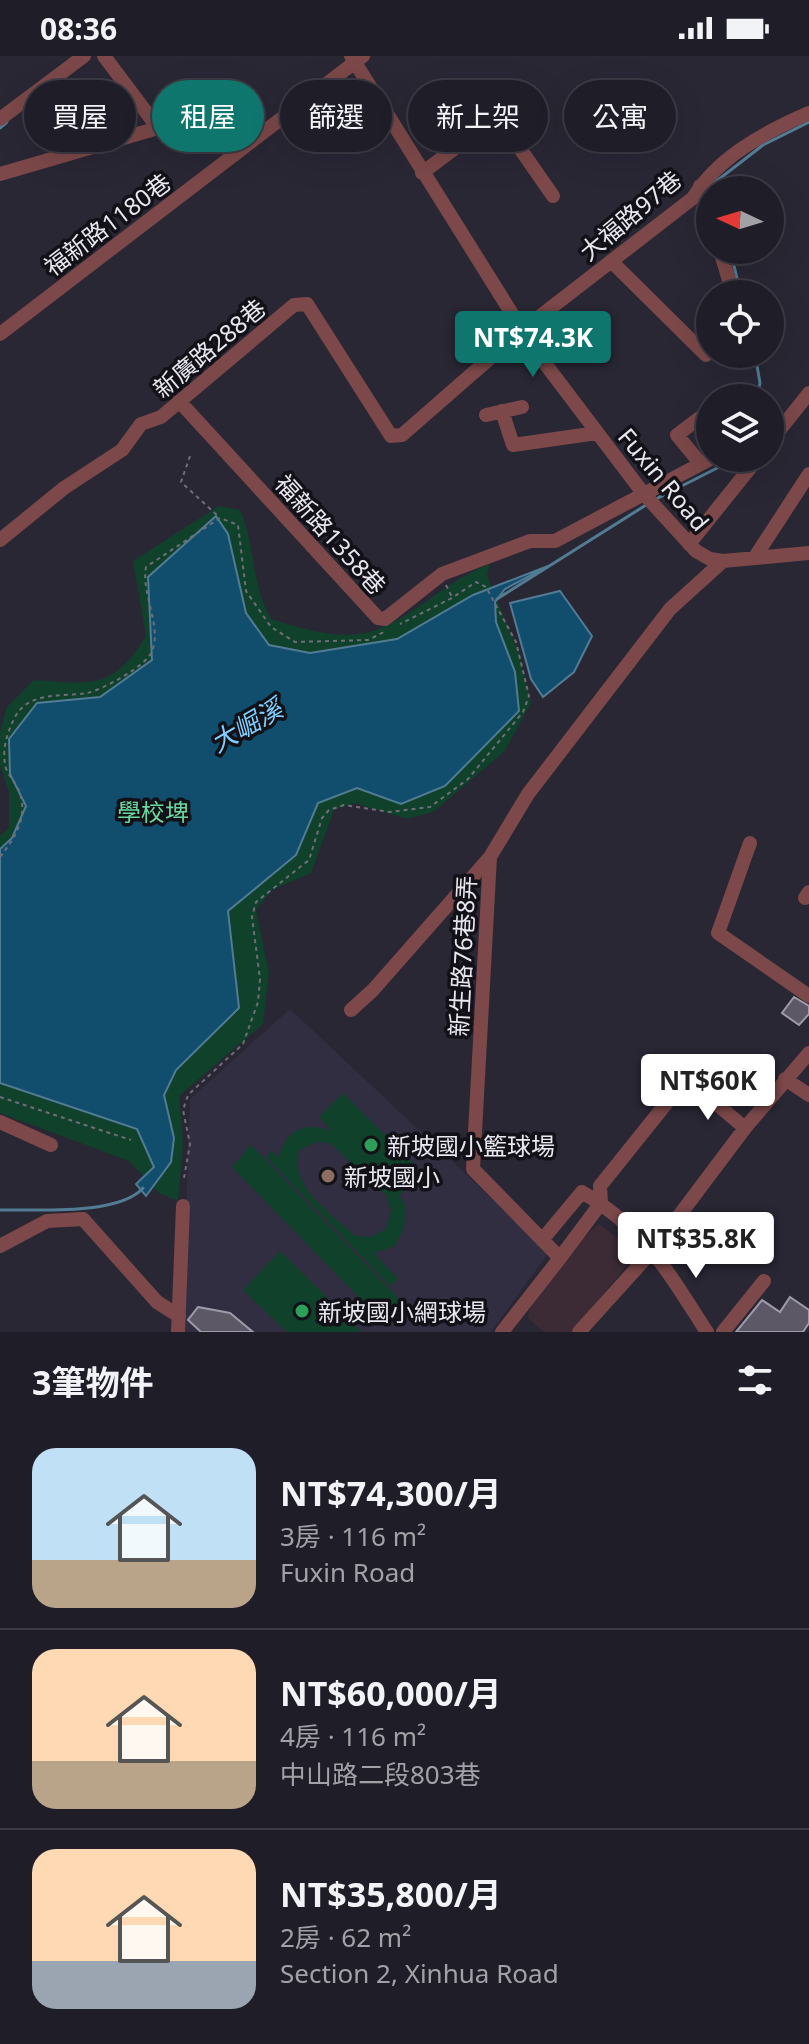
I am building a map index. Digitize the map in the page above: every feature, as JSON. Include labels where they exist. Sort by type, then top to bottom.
[{"type":"street","points":[[0,119],[84,56]]},
{"type":"street","points":[[0,174],[158,128],[104,56]]},
{"type":"street","name":"Fuxin Road","points":[[357,58],[422,173],[521,331],[643,493],[689,544],[710,559],[723,561]]},
{"type":"street","name":"福新路1180巷","points":[[0,334],[357,58]]},
{"type":"street","name":"大福路97巷","points":[[706,176],[778,126],[809,113]]},
{"type":"street","points":[[422,173],[490,122],[503,124],[553,196]]},
{"type":"street","name":"大福路97巷","points":[[521,331],[696,193]]},
{"type":"street","points":[[611,261],[696,345]]},
{"type":"street","name":"新廣路288巷","points":[[0,540],[64,488],[122,450],[141,424],[161,417],[294,305],[307,304],[391,436],[402,435],[521,331]]},
{"type":"street","points":[[784,424],[809,393]]},
{"type":"street","name":"福新路1358巷","points":[[179,401],[378,618],[385,619],[442,574],[530,541],[555,541],[643,493]]},
{"type":"street","points":[[486,415],[522,407]]},
{"type":"street","points":[[502,411],[513,445],[597,433]]},
{"type":"street","points":[[696,421],[677,435],[696,452]]},
{"type":"street","points":[[643,493],[696,466]]},
{"type":"street","points":[[689,544],[747,472]]},
{"type":"street","points":[[755,557],[809,474]]},
{"type":"street","points":[[723,561],[809,553]]},
{"type":"street","name":"新生路76巷8弄","points":[[560,1258],[473,1169],[490,857],[528,794],[670,609],[723,561]]},
{"type":"street","points":[[750,843],[718,933],[809,996]]},
{"type":"street","points":[[351,1010],[373,990],[490,857]]},
{"type":"street","points":[[582,1331],[654,1249],[745,1128],[809,1053]]},
{"type":"street","points":[[785,1079],[809,1095]]},
{"type":"street","points":[[505,1331],[601,1203],[600,1186],[681,1085],[693,1084],[745,1128]]},
{"type":"street","points":[[0,1122],[51,1145]]},
{"type":"street","points":[[542,1240],[582,1192],[601,1203],[654,1249],[707,1332]]},
{"type":"street","points":[[178,1332],[183,1206]]},
{"type":"street","points":[[0,1246],[47,1221],[83,1219],[157,1302],[179,1316]]},
{"type":"street","points":[[723,1332],[764,1281]]},
{"type":"path","points":[[184,1178],[190,1144],[183,1110],[188,1095],[243,1044],[258,1002],[260,979],[252,917],[256,902],[309,860],[322,818],[329,810],[344,805],[390,812],[430,807],[468,779],[523,712],[529,696],[516,642],[486,587],[476,582],[452,598],[368,640],[295,642],[271,627],[246,591],[238,525],[220,518],[181,482],[190,456]]},
{"type":"path","points":[[0,857],[16,838],[23,810],[19,791],[4,766],[6,737],[17,713],[37,698],[91,692],[144,665],[153,651],[154,635],[143,584],[146,567],[220,518]]},
{"type":"path","points":[[0,1097],[131,1140]]},
{"type":"shaded area","name":"新坡國小","points":[[290,1009],[549,1252],[491,1332],[186,1332],[182,1328],[190,1099]]},
{"type":"shaded area","points":[[599,1224],[637,1253],[572,1332],[544,1332],[528,1318],[531,1298],[569,1250]]},
{"type":"green space","name":"學校埤","points":[[219,506],[240,510],[260,591],[271,619],[310,630],[350,635],[376,630],[490,564],[487,575],[519,654],[531,703],[504,752],[433,812],[407,819],[355,803],[334,810],[311,873],[272,890],[256,910],[269,973],[263,1024],[179,1096],[183,1144],[178,1201],[159,1193],[129,1161],[0,1113],[0,836],[9,827],[9,792],[0,766],[0,732],[7,707],[34,680],[99,680],[123,666],[146,636],[133,561]]},
{"type":"green space","points":[[343,1093],[423,1173],[399,1196],[406,1214],[395,1246],[374,1253],[398,1279],[390,1286],[266,1157],[271,1151],[279,1158],[286,1141],[298,1130],[314,1127],[332,1131],[319,1117]],"holes":[[[317,1142],[330,1143],[387,1196],[391,1211],[386,1229],[371,1237],[355,1236],[306,1187],[297,1163],[299,1150]]]},
{"type":"green space","points":[[251,1145],[401,1301],[381,1320],[232,1167]]},
{"type":"green space","name":"新坡國小網球場","points":[[280,1251],[360,1332],[287,1332],[243,1290]]},
{"type":"water","name":"學校埤","points":[[216,516],[228,534],[246,613],[269,645],[310,653],[397,639],[473,595],[548,566],[505,589],[495,602],[496,622],[515,672],[519,711],[445,786],[401,804],[357,788],[318,803],[296,855],[228,911],[239,1008],[176,1070],[164,1095],[174,1138],[171,1162],[146,1196],[136,1184],[154,1167],[137,1129],[0,1083],[0,849],[12,838],[26,806],[10,774],[9,739],[37,703],[100,697],[152,660],[148,577]]},
{"type":"water","points":[[560,591],[592,636],[574,672],[543,697],[531,679],[510,603]]},
{"type":"building","points":[[794,997],[809,1006],[809,1014],[799,1025],[782,1013]]},
{"type":"building","points":[[790,1297],[809,1310],[809,1323],[803,1332],[736,1332],[762,1300],[780,1312]]},
{"type":"building","points":[[198,1307],[230,1313],[253,1332],[201,1332],[188,1320]]},
{"type":"waterway","points":[[0,128],[7,122]]},
{"type":"waterway","name":"大崛溪","points":[[723,176],[763,145],[809,122]]},
{"type":"waterway","name":"大崛溪","points":[[734,264],[738,280]]},
{"type":"waterway","name":"大崛溪","points":[[757,368],[760,384]]},
{"type":"waterway","name":"大崛溪","points":[[656,499],[709,472]]},
{"type":"waterway","name":"大崛溪","points":[[497,599],[646,505]]},
{"type":"waterway","name":"大崛溪","points":[[0,1210],[96,1207],[131,1197],[143,1188]]},
{"type":"place","name":"新坡國小籃球場","points":[[371,1145]]},
{"type":"place","name":"新坡國小","points":[[328,1176]]},
{"type":"place","name":"新坡國小網球場","points":[[302,1311]]}]
